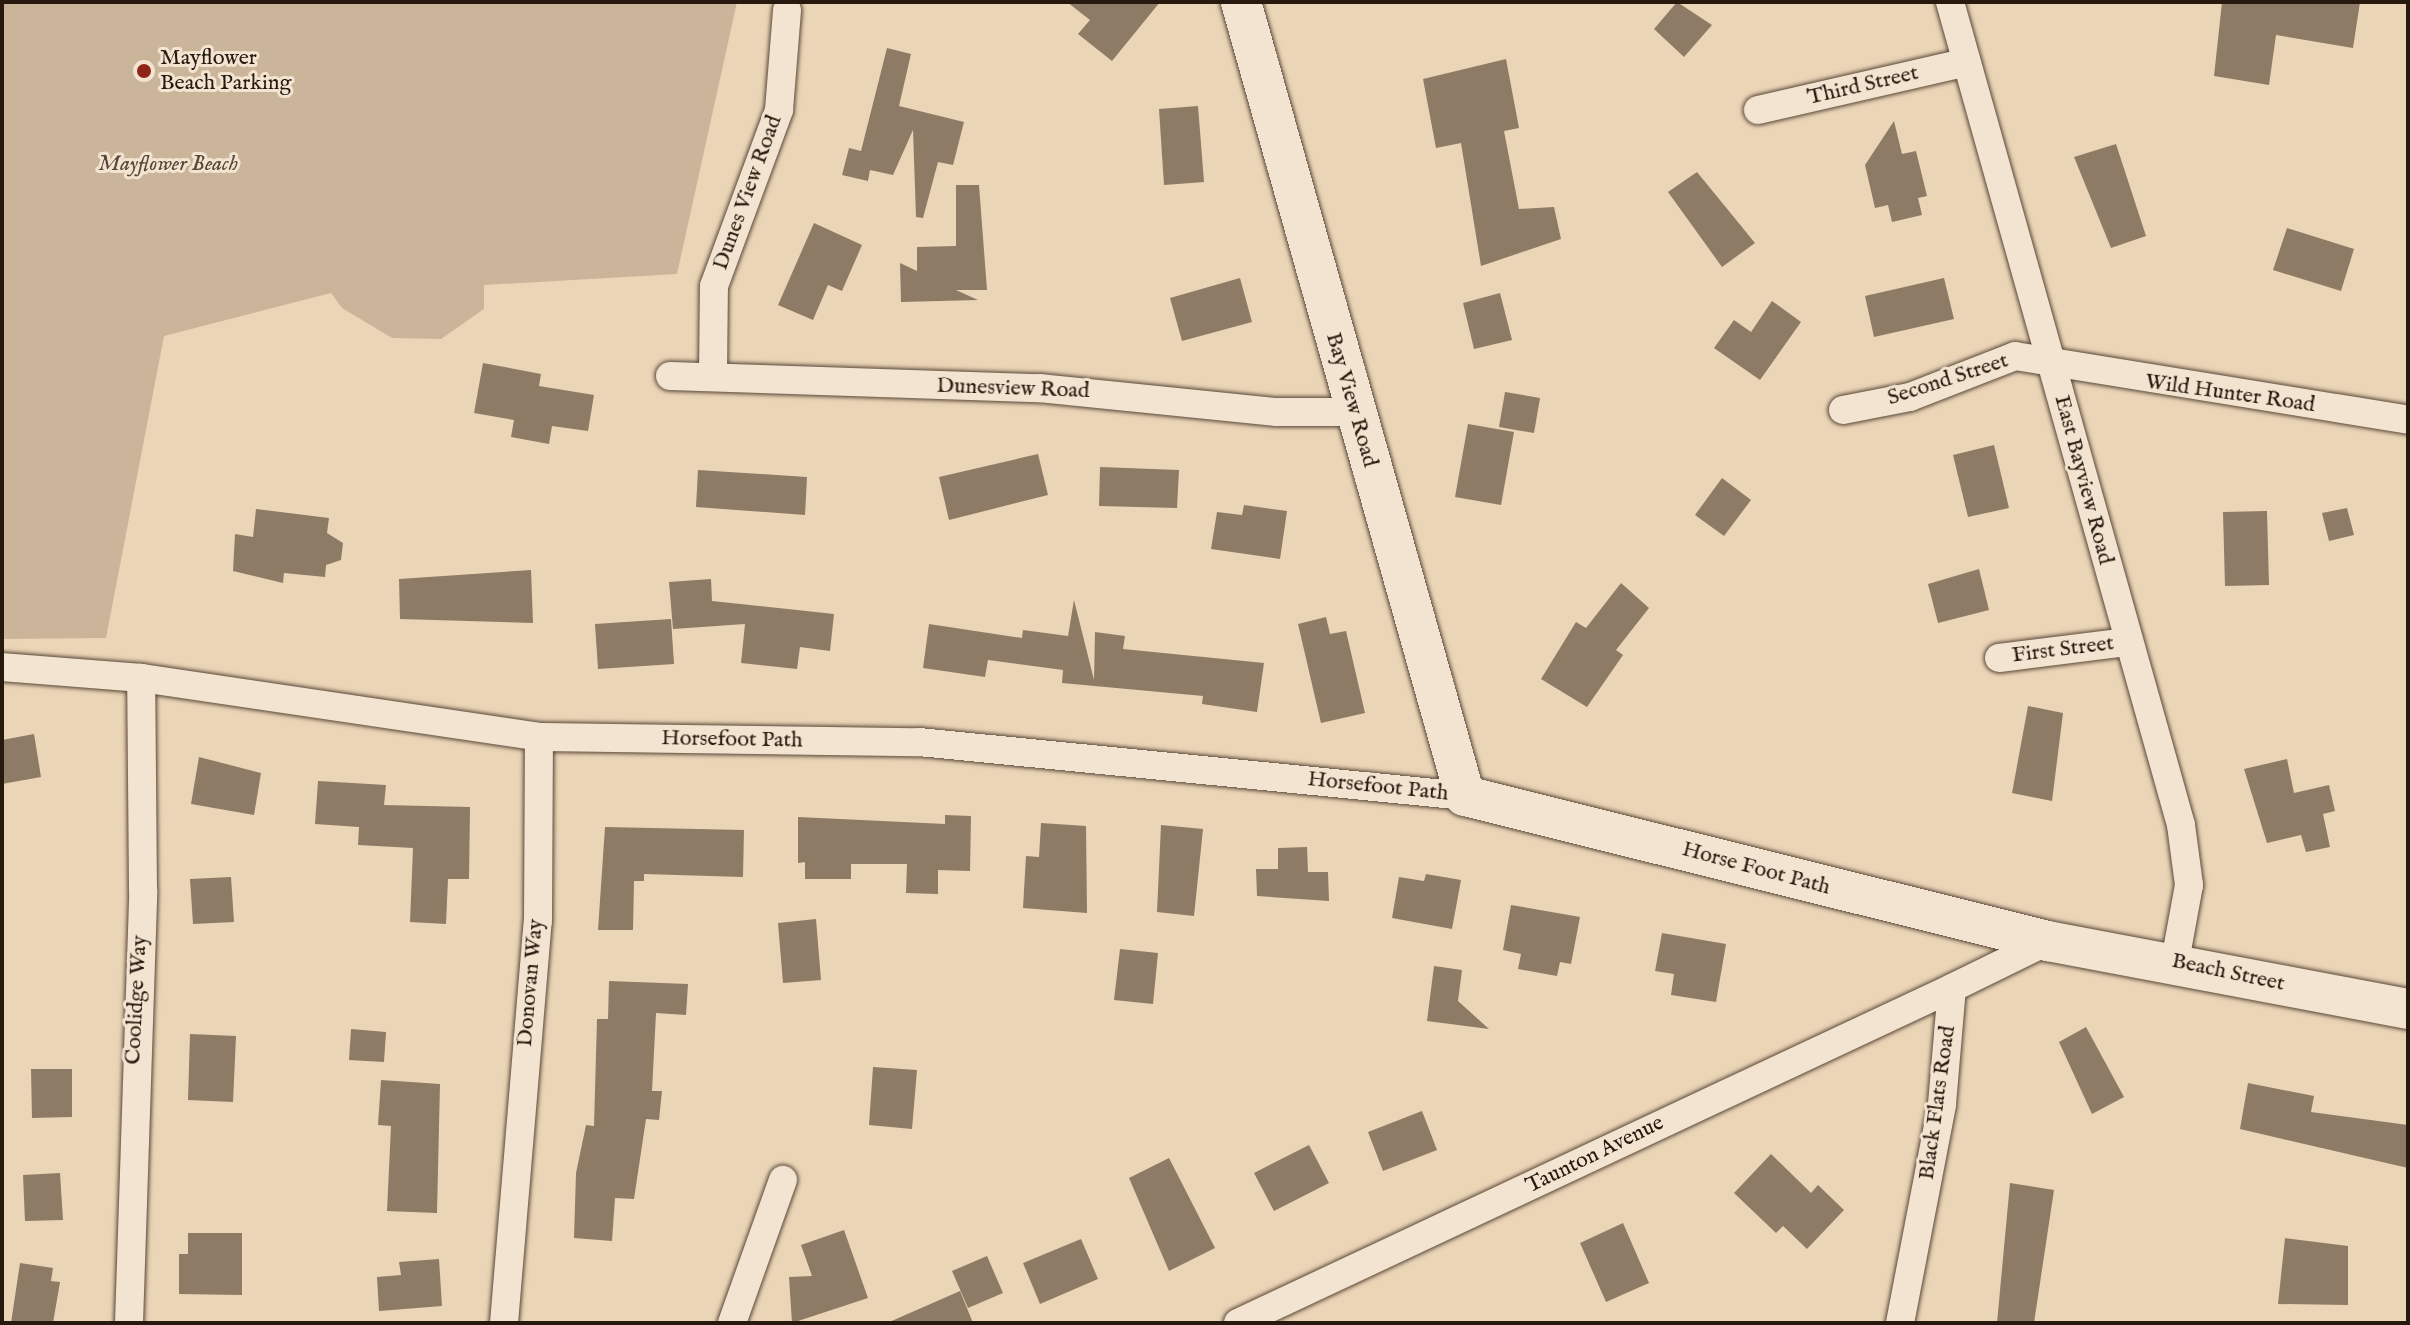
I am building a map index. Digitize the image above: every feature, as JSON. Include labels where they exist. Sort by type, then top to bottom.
[{"type":"street","name":"Bay View Road","points":[[1241,2],[1465,796]]},
{"type":"street","name":"East Bayview Road","points":[[1950,2],[2186,854],[2186,917],[2175,961]]},
{"type":"street","name":"Dunes View Road","points":[[713,376],[714,286],[779,110],[787,10]]},
{"type":"street","name":"Third Street","points":[[1758,110],[1967,62]]},
{"type":"street","name":"Second Street","points":[[1843,410],[1910,397],[2015,356],[2052,367]]},
{"type":"street","name":"Wild Hunter Road","points":[[2052,367],[2408,420]]},
{"type":"street","name":"Dunesview Road","points":[[670,376],[1068,389],[1277,412],[1355,412]]},
{"type":"street","name":"First Street","points":[[1999,658],[2128,642]]},
{"type":"street","name":"Horsefoot Path","points":[[2,667],[141,678],[539,737],[919,742],[1465,796]]},
{"type":"street","name":"Coolidge Way","points":[[129,1323],[143,891],[141,678]]},
{"type":"street","name":"Donovan Way","points":[[504,1323],[523,1030],[537,933],[539,737]]},
{"type":"street","name":"Horse Foot Path","points":[[1465,796],[2048,941]]},
{"type":"street","name":"Beach Street","points":[[2048,941],[2175,961],[2408,1009]]},
{"type":"street","points":[[1952,988],[2048,941]]},
{"type":"street","name":"Taunton Avenue","points":[[1238,1323],[1952,988]]},
{"type":"street","name":"Black Flats Road","points":[[1900,1323],[1942,1104],[1952,988]]},
{"type":"street","points":[[732,1323],[783,1180]]},
{"type":"green space","name":"Mayflower Beach","points":[[2,2],[737,2],[677,274],[484,285],[484,309],[441,339],[392,338],[342,308],[331,293],[164,336],[106,638],[2,639]]},
{"type":"building","points":[[1067,2],[1160,2],[1112,61],[1078,34],[1090,20]]},
{"type":"building","points":[[1677,2],[1712,25],[1684,57],[1654,29]]},
{"type":"building","points":[[2222,2],[2360,2],[2353,48],[2276,35],[2269,85],[2214,76]]},
{"type":"building","points":[[887,48],[911,54],[899,106],[964,122],[953,165],[938,162],[923,218],[916,217],[913,130],[893,175],[870,170],[868,181],[842,175],[849,148],[861,151]]},
{"type":"building","points":[[1506,59],[1519,128],[1504,131],[1519,209],[1554,207],[1561,239],[1481,266],[1461,143],[1436,148],[1423,79]]},
{"type":"building","points":[[1198,106],[1204,182],[1164,185],[1159,109]]},
{"type":"building","points":[[1894,121],[1902,154],[1916,151],[1927,196],[1918,198],[1922,215],[1892,222],[1888,205],[1875,208],[1865,165]]},
{"type":"building","points":[[2116,144],[2146,236],[2111,248],[2074,157]]},
{"type":"building","points":[[1697,172],[1755,243],[1722,267],[1668,192]]},
{"type":"building","points":[[956,185],[979,185],[987,290],[956,290],[978,300],[901,302],[900,263],[917,271],[917,247],[956,246]]},
{"type":"building","points":[[814,223],[862,245],[842,291],[828,285],[813,320],[778,305]]},
{"type":"building","points":[[2287,228],[2354,249],[2341,291],[2273,270]]},
{"type":"building","points":[[1240,278],[1252,322],[1182,341],[1170,298]]},
{"type":"building","points":[[1944,278],[1954,319],[1874,337],[1865,296]]},
{"type":"building","points":[[1500,293],[1512,340],[1474,349],[1463,303]]},
{"type":"building","points":[[1772,301],[1801,322],[1760,380],[1714,348],[1734,320],[1751,332]]},
{"type":"building","points":[[483,363],[541,374],[539,386],[594,395],[588,431],[552,426],[549,444],[511,437],[514,420],[474,413]]},
{"type":"building","points":[[1505,392],[1540,398],[1534,433],[1499,427]]},
{"type":"building","points":[[1468,424],[1514,432],[1501,505],[1455,497]]},
{"type":"building","points":[[1994,445],[2009,508],[1968,517],[1953,455]]},
{"type":"building","points":[[1038,454],[1048,495],[949,520],[939,477]]},
{"type":"building","points":[[1100,467],[1179,470],[1177,508],[1099,506]]},
{"type":"building","points":[[698,470],[807,477],[805,515],[696,507]]},
{"type":"building","points":[[1722,478],[1751,500],[1724,536],[1695,515]]},
{"type":"building","points":[[1244,505],[1287,511],[1280,559],[1211,549],[1217,512],[1242,515]]},
{"type":"building","points":[[2347,508],[2354,535],[2329,541],[2322,513]]},
{"type":"building","points":[[256,509],[329,518],[327,533],[343,543],[341,560],[326,565],[325,577],[284,573],[283,583],[233,571],[235,534],[253,537]]},
{"type":"building","points":[[2267,511],[2269,585],[2225,586],[2223,512]]},
{"type":"building","points":[[1979,569],[1989,610],[1938,623],[1928,584]]},
{"type":"building","points":[[531,570],[533,623],[400,619],[399,579]]},
{"type":"building","points":[[711,579],[712,601],[834,614],[830,651],[800,647],[797,669],[741,663],[745,624],[673,629],[669,582]]},
{"type":"building","points":[[1621,583],[1649,608],[1616,650],[1623,655],[1587,707],[1541,679],[1576,622],[1586,628]]},
{"type":"building","points":[[1074,600],[1094,680],[1095,632],[1125,636],[1123,649],[1264,663],[1257,712],[1202,704],[1203,696],[1062,683],[1063,670],[988,660],[985,677],[923,668],[929,624],[1022,638],[1023,630],[1068,636]]},
{"type":"building","points":[[1326,617],[1330,634],[1346,631],[1365,713],[1321,723],[1298,624]]},
{"type":"building","points":[[671,619],[674,664],[598,669],[595,624]]},
{"type":"building","points":[[2028,706],[2063,713],[2052,801],[2012,793]]},
{"type":"building","points":[[34,734],[41,777],[2,784],[2,740]]},
{"type":"building","points":[[199,757],[261,773],[254,815],[191,804]]},
{"type":"building","points":[[2287,759],[2294,793],[2329,785],[2335,811],[2323,814],[2330,847],[2306,852],[2301,835],[2267,843],[2244,769]]},
{"type":"building","points":[[318,781],[386,785],[384,805],[470,807],[469,879],[448,879],[446,924],[410,922],[413,848],[358,845],[359,827],[315,824]]},
{"type":"building","points":[[945,815],[971,816],[970,871],[938,870],[938,894],[906,893],[907,864],[851,864],[851,879],[805,879],[805,862],[798,863],[798,817],[945,824]]},
{"type":"building","points":[[1041,823],[1086,826],[1087,913],[1023,908],[1026,856],[1039,857]]},
{"type":"building","points":[[1161,825],[1203,829],[1194,916],[1157,912]]},
{"type":"building","points":[[605,827],[744,830],[743,877],[644,874],[644,881],[634,881],[633,930],[598,930]]},
{"type":"building","points":[[1307,847],[1308,872],[1328,872],[1329,901],[1257,896],[1256,869],[1278,869],[1278,848]]},
{"type":"building","points":[[1426,874],[1461,880],[1452,929],[1392,918],[1399,877],[1424,881]]},
{"type":"building","points":[[231,877],[234,922],[193,924],[190,879]]},
{"type":"building","points":[[1511,905],[1580,917],[1571,964],[1560,962],[1557,976],[1518,969],[1521,954],[1503,950]]},
{"type":"building","points":[[816,919],[821,980],[783,983],[778,923]]},
{"type":"building","points":[[1662,933],[1726,944],[1716,1002],[1671,995],[1674,974],[1655,971]]},
{"type":"building","points":[[1120,949],[1158,953],[1153,1004],[1114,1000]]},
{"type":"building","points":[[1434,966],[1462,970],[1458,1001],[1489,1029],[1427,1021]]},
{"type":"building","points":[[609,981],[688,984],[686,1015],[656,1013],[652,1091],[662,1091],[659,1120],[646,1119],[634,1199],[615,1198],[612,1241],[574,1238],[576,1173],[586,1125],[594,1126],[597,1019],[608,1019]]},
{"type":"building","points":[[2086,1027],[2124,1097],[2092,1114],[2059,1042]]},
{"type":"building","points":[[351,1029],[386,1032],[384,1062],[349,1060]]},
{"type":"building","points":[[190,1034],[236,1036],[233,1102],[188,1100]]},
{"type":"building","points":[[873,1067],[917,1070],[912,1129],[869,1125]]},
{"type":"building","points":[[31,1069],[72,1069],[72,1117],[32,1118]]},
{"type":"building","points":[[381,1080],[440,1084],[437,1213],[387,1211],[391,1126],[378,1125]]},
{"type":"building","points":[[2248,1083],[2314,1096],[2311,1112],[2408,1125],[2408,1168],[2240,1129]]},
{"type":"building","points":[[1422,1111],[1437,1150],[1383,1171],[1368,1132]]},
{"type":"building","points":[[1309,1145],[1329,1183],[1274,1211],[1254,1173]]},
{"type":"building","points":[[1771,1154],[1811,1193],[1818,1185],[1844,1210],[1807,1249],[1783,1226],[1776,1233],[1734,1193]]},
{"type":"building","points":[[1169,1158],[1215,1248],[1169,1271],[1129,1178]]},
{"type":"building","points":[[60,1173],[63,1220],[25,1221],[23,1175]]},
{"type":"building","points":[[2010,1183],[2054,1190],[2034,1323],[1997,1323]]},
{"type":"building","points":[[1623,1223],[1649,1283],[1606,1302],[1580,1243]]},
{"type":"building","points":[[844,1230],[868,1298],[792,1323],[789,1277],[812,1276],[801,1245]]},
{"type":"building","points":[[188,1233],[242,1233],[242,1295],[179,1294],[179,1254],[188,1254]]},
{"type":"building","points":[[2285,1238],[2348,1246],[2348,1305],[2278,1304]]},
{"type":"building","points":[[1081,1239],[1098,1279],[1040,1304],[1023,1263]]},
{"type":"building","points":[[987,1256],[1003,1293],[968,1308],[952,1271]]},
{"type":"building","points":[[439,1259],[442,1306],[379,1311],[377,1277],[401,1275],[399,1262]]},
{"type":"building","points":[[20,1263],[53,1268],[51,1281],[60,1282],[53,1323],[11,1323]]},
{"type":"building","points":[[960,1291],[973,1323],[887,1323]]},
{"type":"place","name":"Mayflower Beach Parking","points":[[144,71]]}]
